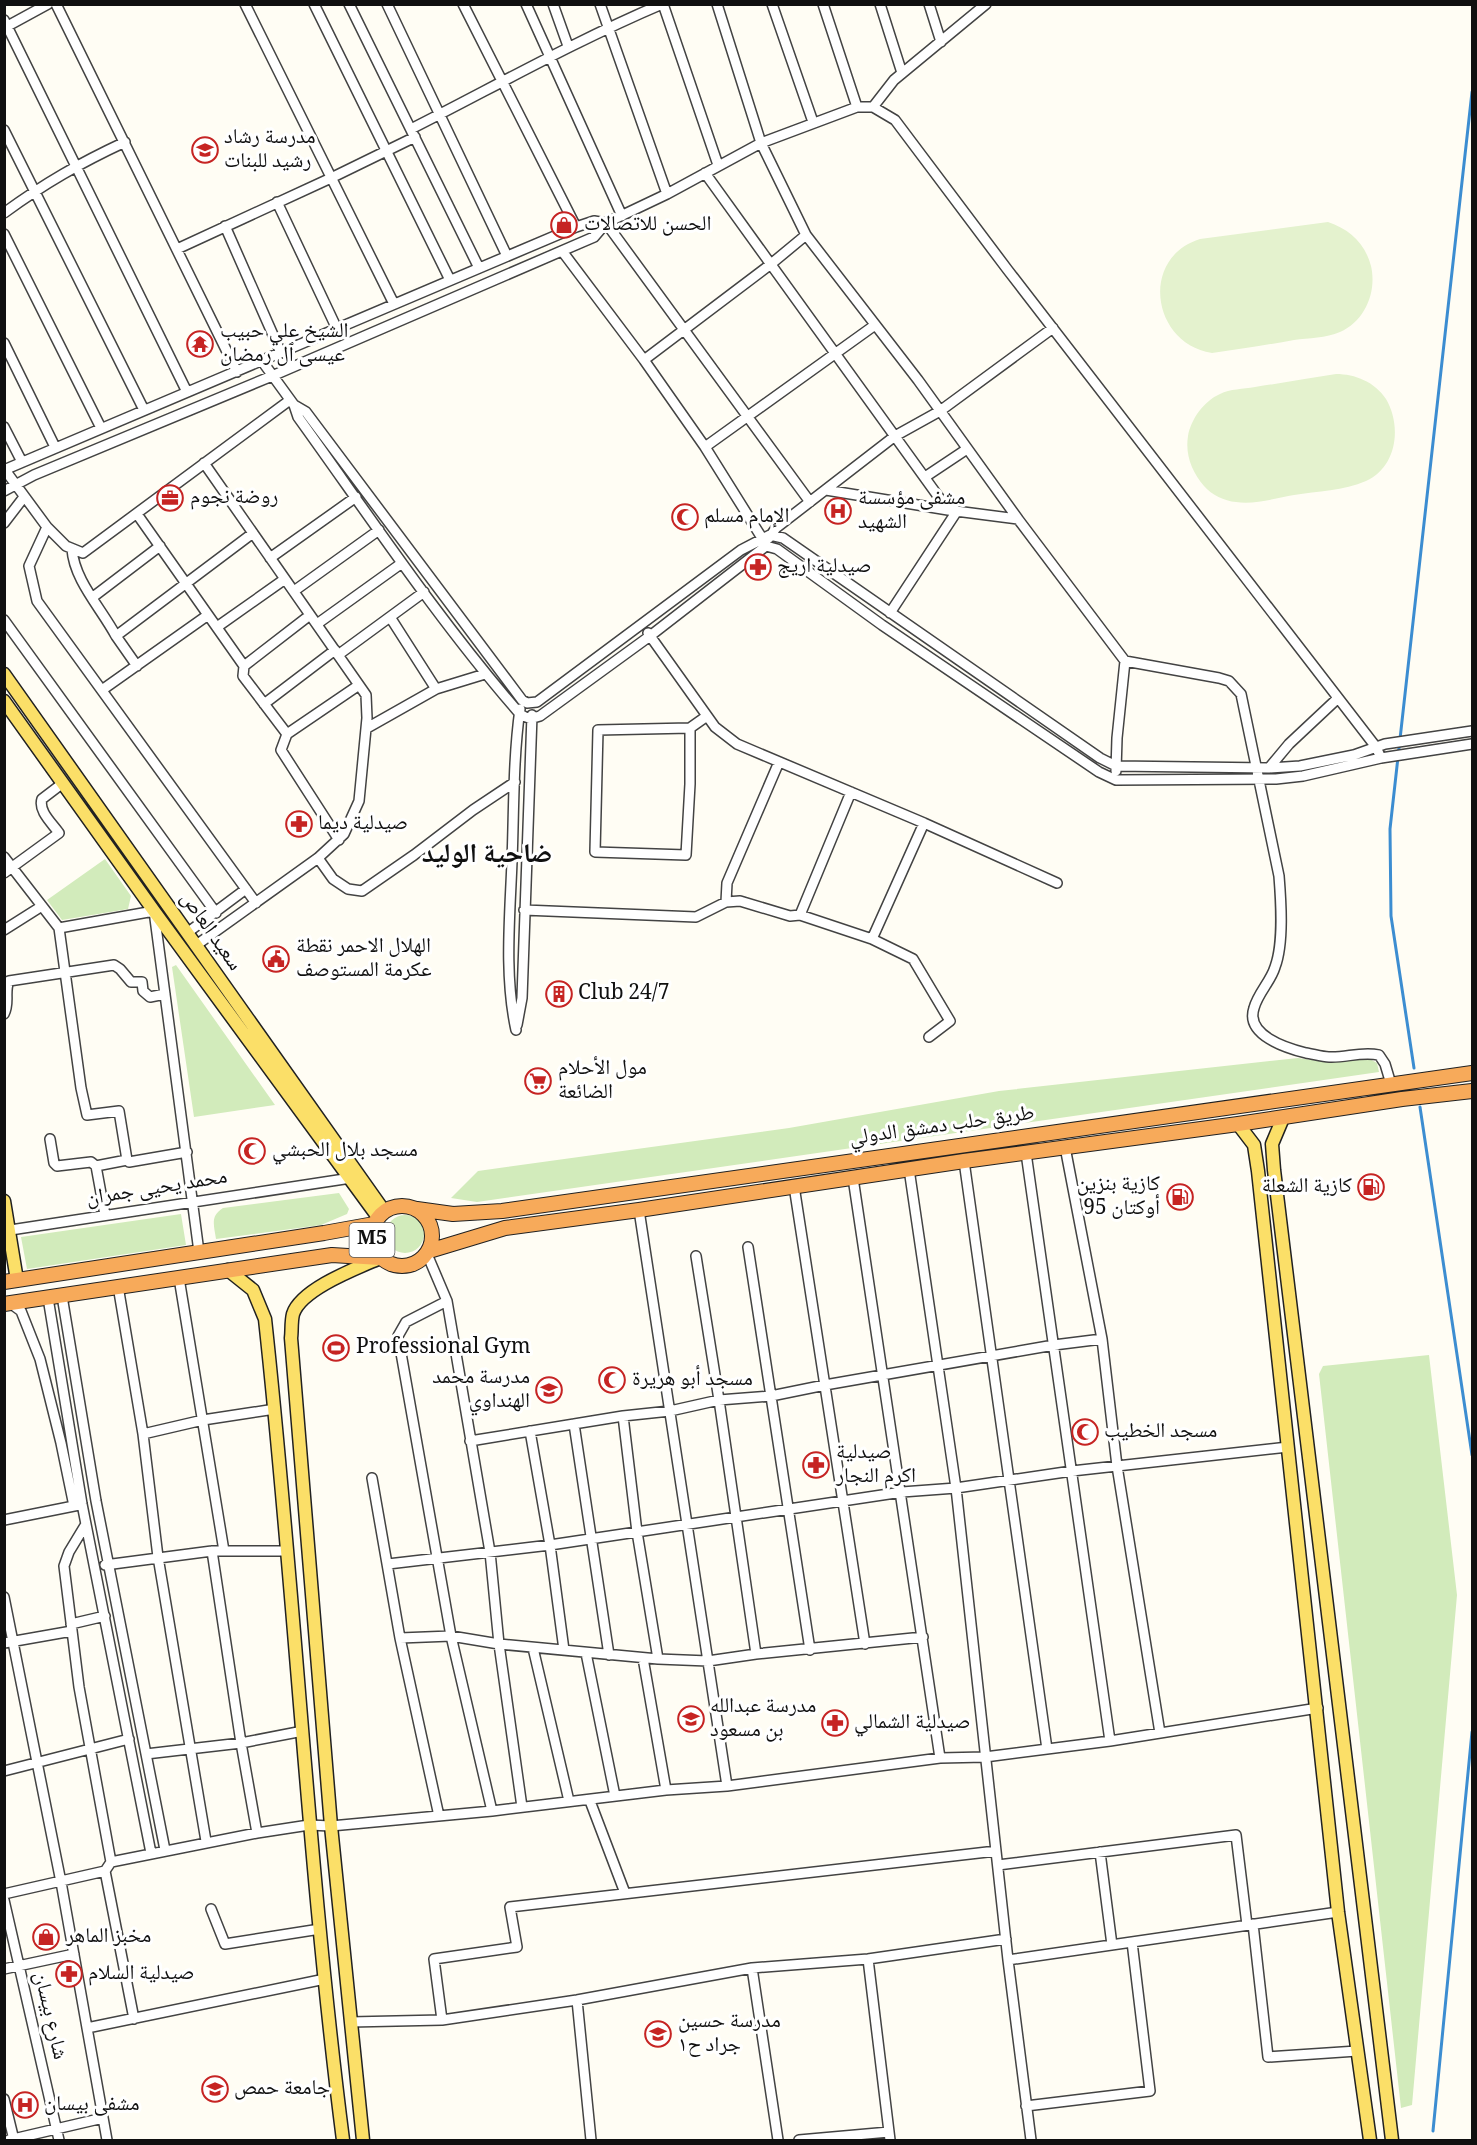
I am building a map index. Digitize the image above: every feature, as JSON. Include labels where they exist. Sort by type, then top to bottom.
[{"type":"highway","name":"طريق حلب دمشق الدولي","points":[[417,1209],[453,1214],[502,1211],[1473,1073]]},
{"type":"highway","name":"طريق حلب دمشق الدولي","points":[[428,1252],[505,1228],[964,1161],[1283,1118],[1402,1099],[1473,1091]]},
{"type":"highway","name":"M5","points":[[405,1206],[417,1209],[430,1223],[433,1232],[428,1252],[413,1265],[399,1267],[389,1264],[380,1258],[372,1241],[379,1217],[394,1207],[405,1206]]},
{"type":"highway","points":[[11,1281],[199,1252],[379,1217]]},
{"type":"highway","points":[[7,1304],[332,1255],[380,1258]]},
{"type":"main road","name":"سعيد العاص","points":[[4,675],[187,933],[379,1217]]},
{"type":"main road","points":[[4,701],[154,911],[379,1217]]},
{"type":"main road","points":[[1283,1118],[1272,1144],[1274,1170],[1392,2140]]},
{"type":"main road","points":[[1238,1124],[1254,1145],[1256,1154],[1318,1708],[1338,1912],[1370,2140]]},
{"type":"main road","points":[[4,1201],[11,1281]]},
{"type":"main road","points":[[363,2140],[332,1826],[291,1338],[294,1313],[308,1295],[337,1277],[380,1258]]},
{"type":"main road","points":[[228,1270],[253,1290],[266,1319],[288,1551],[309,1825],[342,2140]]},
{"type":"street","points":[[48,4],[6,25],[187,392]]},
{"type":"street","points":[[56,4],[237,372]]},
{"type":"street","points":[[245,4],[394,304]]},
{"type":"street","points":[[314,4],[450,280]]},
{"type":"street","points":[[349,4],[479,268]]},
{"type":"street","points":[[387,4],[507,256]]},
{"type":"street","points":[[463,4],[576,227]]},
{"type":"street","points":[[526,4],[622,216]]},
{"type":"street","points":[[553,4],[568,46]]},
{"type":"street","points":[[600,4],[667,194]]},
{"type":"street","points":[[177,249],[386,151],[440,114],[501,81],[568,46],[662,4],[718,165]]},
{"type":"street","points":[[717,4],[761,143],[806,235],[1125,661],[1230,681],[1241,694],[1279,876],[1282,903],[1276,967],[1254,1008],[1252,1020],[1258,1031],[1273,1041],[1304,1052],[1329,1057],[1367,1052],[1379,1055],[1385,1064],[1391,1084]]},
{"type":"street","points":[[772,4],[813,122]]},
{"type":"street","points":[[823,4],[857,107]]},
{"type":"street","points":[[880,4],[902,73]]},
{"type":"street","points":[[929,4],[941,42]]},
{"type":"street","points":[[873,107],[902,73],[986,4]]},
{"type":"street","points":[[4,491],[14,484],[594,237],[606,223],[667,194],[761,143],[857,107],[873,107],[895,120],[1376,747],[1381,758]]},
{"type":"street","points":[[4,130],[144,410]]},
{"type":"street","points":[[4,213],[76,165],[125,141]]},
{"type":"street","points":[[705,173],[925,477],[952,510]]},
{"type":"street","points":[[277,202],[337,329]]},
{"type":"street","points":[[292,402],[204,463],[83,553],[66,546],[47,527],[5,470],[588,222],[606,223]]},
{"type":"street","points":[[606,223],[810,502]]},
{"type":"street","points":[[225,226],[281,353]]},
{"type":"street","points":[[4,234],[101,428]]},
{"type":"street","points":[[644,360],[806,235]]},
{"type":"street","points":[[562,251],[644,360],[766,540],[882,625],[1099,772],[1116,780],[1260,781],[1303,776],[1381,758],[1473,744]]},
{"type":"street","points":[[705,447],[875,325]]},
{"type":"street","points":[[262,361],[292,402],[298,417],[402,563],[485,674],[520,714],[531,719],[540,716],[650,636],[766,540],[776,528],[895,436],[940,411],[1053,328]]},
{"type":"street","points":[[4,343],[55,447]]},
{"type":"street","points":[[292,402],[306,412],[522,700],[532,704]]},
{"type":"street","points":[[4,427],[22,462]]},
{"type":"street","points":[[925,477],[967,449]]},
{"type":"street","points":[[195,946],[318,858],[344,834],[359,801],[366,728],[366,695],[204,463]]},
{"type":"street","points":[[826,490],[1018,519]]},
{"type":"street","points":[[270,558],[356,497]]},
{"type":"street","points":[[4,523],[24,498]]},
{"type":"street","points":[[890,613],[952,510]]},
{"type":"street","points":[[137,514],[244,666],[243,676],[287,734]]},
{"type":"street","points":[[47,527],[29,566],[37,601],[256,903]]},
{"type":"street","points":[[294,591],[379,530]]},
{"type":"street","points":[[116,636],[187,585],[253,533]]},
{"type":"street","points":[[532,704],[741,550],[766,540],[783,538],[1100,758],[1116,766],[1257,768],[1300,766],[1337,760],[1376,747],[1473,731]]},
{"type":"street","points":[[93,597],[160,546]]},
{"type":"street","points":[[72,549],[78,576],[137,666]]},
{"type":"street","points":[[317,624],[402,563]]},
{"type":"street","points":[[217,627],[285,579]]},
{"type":"street","points":[[264,704],[424,592]]},
{"type":"street","points":[[102,690],[208,615]]},
{"type":"street","points":[[244,666],[310,615]]},
{"type":"street","points":[[390,616],[436,689]]},
{"type":"street","points":[[4,620],[216,913]]},
{"type":"street","points":[[643,624],[715,728],[737,744],[924,823],[1058,883]]},
{"type":"street","points":[[1116,780],[1125,661]]},
{"type":"street","points":[[366,728],[436,689],[485,674]]},
{"type":"street","points":[[339,840],[281,750],[287,734],[359,685]]},
{"type":"street","points":[[1269,768],[1289,744],[1337,699]]},
{"type":"street","points":[[522,700],[515,782],[510,1002],[516,1030],[522,998],[532,704]]},
{"type":"street","points":[[690,728],[686,855],[595,852],[598,730],[690,728],[707,716]]},
{"type":"street","points":[[726,902],[728,883],[779,762]]},
{"type":"street","points":[[318,858],[333,879],[348,890],[362,891],[515,782]]},
{"type":"street","points":[[8,870],[59,833],[40,803],[63,783]]},
{"type":"street","points":[[800,915],[851,792]]},
{"type":"street","points":[[872,939],[924,823]]},
{"type":"street","points":[[4,857],[8,870],[59,928],[85,1112],[90,1115],[119,1111],[127,1160]]},
{"type":"street","points":[[187,933],[246,889]]},
{"type":"street","points":[[524,910],[696,917],[726,902],[740,901],[790,916],[800,915],[872,939],[913,959],[950,1021],[929,1037]]},
{"type":"street","points":[[4,930],[42,906]]},
{"type":"street","points":[[59,928],[154,911],[199,1252]]},
{"type":"street","points":[[4,1014],[8,1002],[6,987],[9,981],[114,965],[130,982],[142,982],[144,991],[150,997],[165,994]]},
{"type":"street","points":[[50,1139],[54,1163],[57,1167],[91,1162],[96,1166],[105,1215]]},
{"type":"street","points":[[1065,1147],[1102,1339],[1117,1466],[1160,1733]]},
{"type":"street","points":[[96,1166],[187,1152]]},
{"type":"street","points":[[1026,1153],[1110,1741]]},
{"type":"street","points":[[964,1161],[1047,1749]]},
{"type":"street","points":[[909,1169],[956,1488],[1008,1960],[1031,2140]]},
{"type":"street","name":"محمد يحيى جمران","points":[[7,1230],[351,1178]]},
{"type":"street","points":[[854,1178],[940,1758]]},
{"type":"street","points":[[795,1186],[865,1644]]},
{"type":"street","points":[[639,1210],[727,1786]]},
{"type":"street","points":[[748,1247],[810,1650]]},
{"type":"street","points":[[428,1252],[447,1301],[490,1552],[499,1644],[522,1807]]},
{"type":"street","points":[[696,1256],[756,1654]]},
{"type":"street","points":[[178,1278],[225,1551]]},
{"type":"street","points":[[118,1286],[143,1434],[158,1557],[206,1841]]},
{"type":"street","points":[[55,1297],[78,1505]]},
{"type":"street","points":[[55,1297],[165,1850]]},
{"type":"street","points":[[447,1301],[406,1322],[398,1336],[451,1636],[492,1811]]},
{"type":"street","points":[[7,1304],[21,1311],[40,1359],[78,1505],[86,1524],[151,1853]]},
{"type":"street","points":[[470,1441],[670,1410],[719,1400],[771,1396],[1054,1345],[1102,1339]]},
{"type":"street","points":[[143,1434],[203,1420],[275,1409]]},
{"type":"street","points":[[623,1416],[637,1532],[658,1659]]},
{"type":"street","points":[[574,1424],[609,1655]]},
{"type":"street","points":[[530,1431],[550,1545],[564,1650]]},
{"type":"street","points":[[388,1564],[593,1539],[902,1492],[956,1488],[1072,1471],[1288,1447]]},
{"type":"street","points":[[372,1478],[400,1638],[439,1816]]},
{"type":"street","points":[[4,1520],[78,1505]]},
{"type":"street","points":[[86,1524],[69,1552],[64,1566],[79,1687],[111,1862]]},
{"type":"street","points":[[94,1566],[212,1551],[288,1551]]},
{"type":"street","points":[[212,1551],[257,1833]]},
{"type":"street","points":[[4,1597],[9,1642],[61,1882],[107,2140]]},
{"type":"street","points":[[9,1642],[71,1628],[105,1616]]},
{"type":"street","points":[[400,1638],[451,1636],[533,1648],[643,1658],[708,1661],[922,1637]]},
{"type":"street","points":[[533,1648],[568,1801]]},
{"type":"street","points":[[586,1653],[615,1796]]},
{"type":"street","points":[[643,1658],[666,1790]]},
{"type":"street","points":[[4,1894],[105,1871],[111,1862],[206,1841],[309,1825],[332,1826],[492,1811],[568,1801],[590,1801],[666,1790],[727,1786],[940,1758],[985,1757],[1110,1741],[1318,1708]]},
{"type":"street","points":[[146,1754],[241,1743],[303,1731]]},
{"type":"street","points":[[4,1771],[129,1739]]},
{"type":"street","points":[[590,1801],[625,1893]]},
{"type":"street","points":[[998,1865],[1236,1835],[1268,2057],[1357,2051]]},
{"type":"street","points":[[442,2020],[434,1959],[517,1947],[510,1907],[996,1851]]},
{"type":"street","points":[[1100,1852],[1112,1945]]},
{"type":"street","points":[[105,1871],[134,2019]]},
{"type":"street","name":"شارع بيسان","points":[[4,1900],[59,2140]]},
{"type":"street","points":[[211,1909],[225,1944],[320,1929]]},
{"type":"street","points":[[1008,1960],[1338,1912]]},
{"type":"street","points":[[350,2022],[442,2020],[577,2000],[752,1968],[868,1959],[1006,1939]]},
{"type":"street","points":[[1026,2106],[1149,2091],[1132,1942]]},
{"type":"street","points":[[4,1969],[74,1954]]},
{"type":"street","points":[[799,2140],[890,2136],[868,1959]]},
{"type":"street","points":[[752,1968],[778,2140]]},
{"type":"street","points":[[87,2028],[325,1979]]},
{"type":"street","points":[[577,2000],[591,2140]]},
{"type":"street","points":[[4,2099],[13,2140],[103,2118]]},
{"type":"green space","points":[[1328,222],[1355,238],[1365,250],[1371,266],[1372,286],[1367,305],[1349,327],[1323,337],[1212,353],[1192,346],[1176,334],[1166,318],[1161,300],[1161,281],[1168,264],[1181,249],[1200,239]]},
{"type":"green space","points":[[1336,374],[1357,377],[1370,384],[1386,399],[1391,410],[1394,421],[1394,445],[1384,466],[1376,475],[1349,487],[1250,503],[1223,499],[1204,486],[1190,463],[1187,443],[1192,423],[1209,401],[1232,390]]},
{"type":"green space","points":[[105,859],[131,896],[128,909],[62,920],[47,900]]},
{"type":"green space","points":[[176,965],[275,1105],[194,1117],[172,967]]},
{"type":"green space","points":[[1298,1058],[1326,1062],[1368,1058],[1377,1063],[1379,1072],[477,1202],[451,1198],[478,1171],[789,1128],[999,1091]]},
{"type":"green space","points":[[339,1193],[349,1209],[347,1214],[321,1225],[216,1239],[215,1218],[223,1208]]},
{"type":"green space","points":[[181,1214],[186,1245],[27,1269],[21,1237]]},
{"type":"green space","points":[[405,1215],[412,1216],[418,1221],[423,1227],[423,1241],[418,1247],[412,1252],[405,1253],[398,1252],[392,1247],[387,1241],[386,1234],[387,1227],[392,1221],[398,1216]]},
{"type":"green space","points":[[1429,1355],[1457,1595],[1412,2105],[1401,2108],[1319,1374],[1323,1366]]},
{"type":"waterway","points":[[1414,1068],[1391,916],[1390,829],[1472,92]]},
{"type":"waterway","points":[[1420,1107],[1472,1455]]},
{"type":"waterway","points":[[1433,2131],[1472,1732]]},
{"type":"place","name":"مدرسة رشاد رشيد للبنات","points":[[205,150]]},
{"type":"place","name":"الحسن للاتصالات","points":[[564,225]]},
{"type":"place","name":"الشيخ علي حبيب عيسى ٱل رمضان","points":[[200,344]]},
{"type":"place","name":"روضة نجوم","points":[[170,498]]},
{"type":"place","name":"مشفى مؤسسة الشهيد","points":[[838,511]]},
{"type":"place","name":"الإمام مسلم","points":[[685,517]]},
{"type":"place","name":"صيدلية اريج","points":[[758,567]]},
{"type":"place","name":"صيدلية ديما","points":[[299,824]]},
{"type":"place","name":"الهلال الاحمر نقطة عكرمة المستوصف","points":[[276,959]]},
{"type":"place","name":"Club 24/7","points":[[559,994]]},
{"type":"place","name":"مول الأحلام الضائعة","points":[[538,1081]]},
{"type":"place","name":"مسجد بلال الحبشي","points":[[252,1151]]},
{"type":"place","name":"كازية الشعلة","points":[[1371,1187]]},
{"type":"place","name":"كازية بنزين أوكتان 95","points":[[1180,1197]]},
{"type":"place","name":"Professional Gym","points":[[336,1348]]},
{"type":"place","name":"مسجد أبو هريرة","points":[[612,1380]]},
{"type":"place","name":"مدرسة محمد الهنداوي","points":[[549,1390]]},
{"type":"place","name":"مسجد الخطيب","points":[[1085,1432]]},
{"type":"place","name":"صيدلية اكرم النجار","points":[[816,1465]]},
{"type":"place","name":"مدرسة عبدالله بن مسعود","points":[[691,1719]]},
{"type":"place","name":"صيدلية الشمالي","points":[[835,1723]]},
{"type":"place","name":"مخبز الماهر","points":[[46,1937]]},
{"type":"place","name":"صيدلية السلام","points":[[69,1974]]},
{"type":"place","name":"مدرسة حسين جراد ح١","points":[[658,2034]]},
{"type":"place","name":"جامعة حمص","points":[[215,2089]]},
{"type":"place","name":"مشفى بيسان","points":[[25,2105]]},
{"type":"district","name":"ضاحية الوليد","points":[[487,856]]}]
